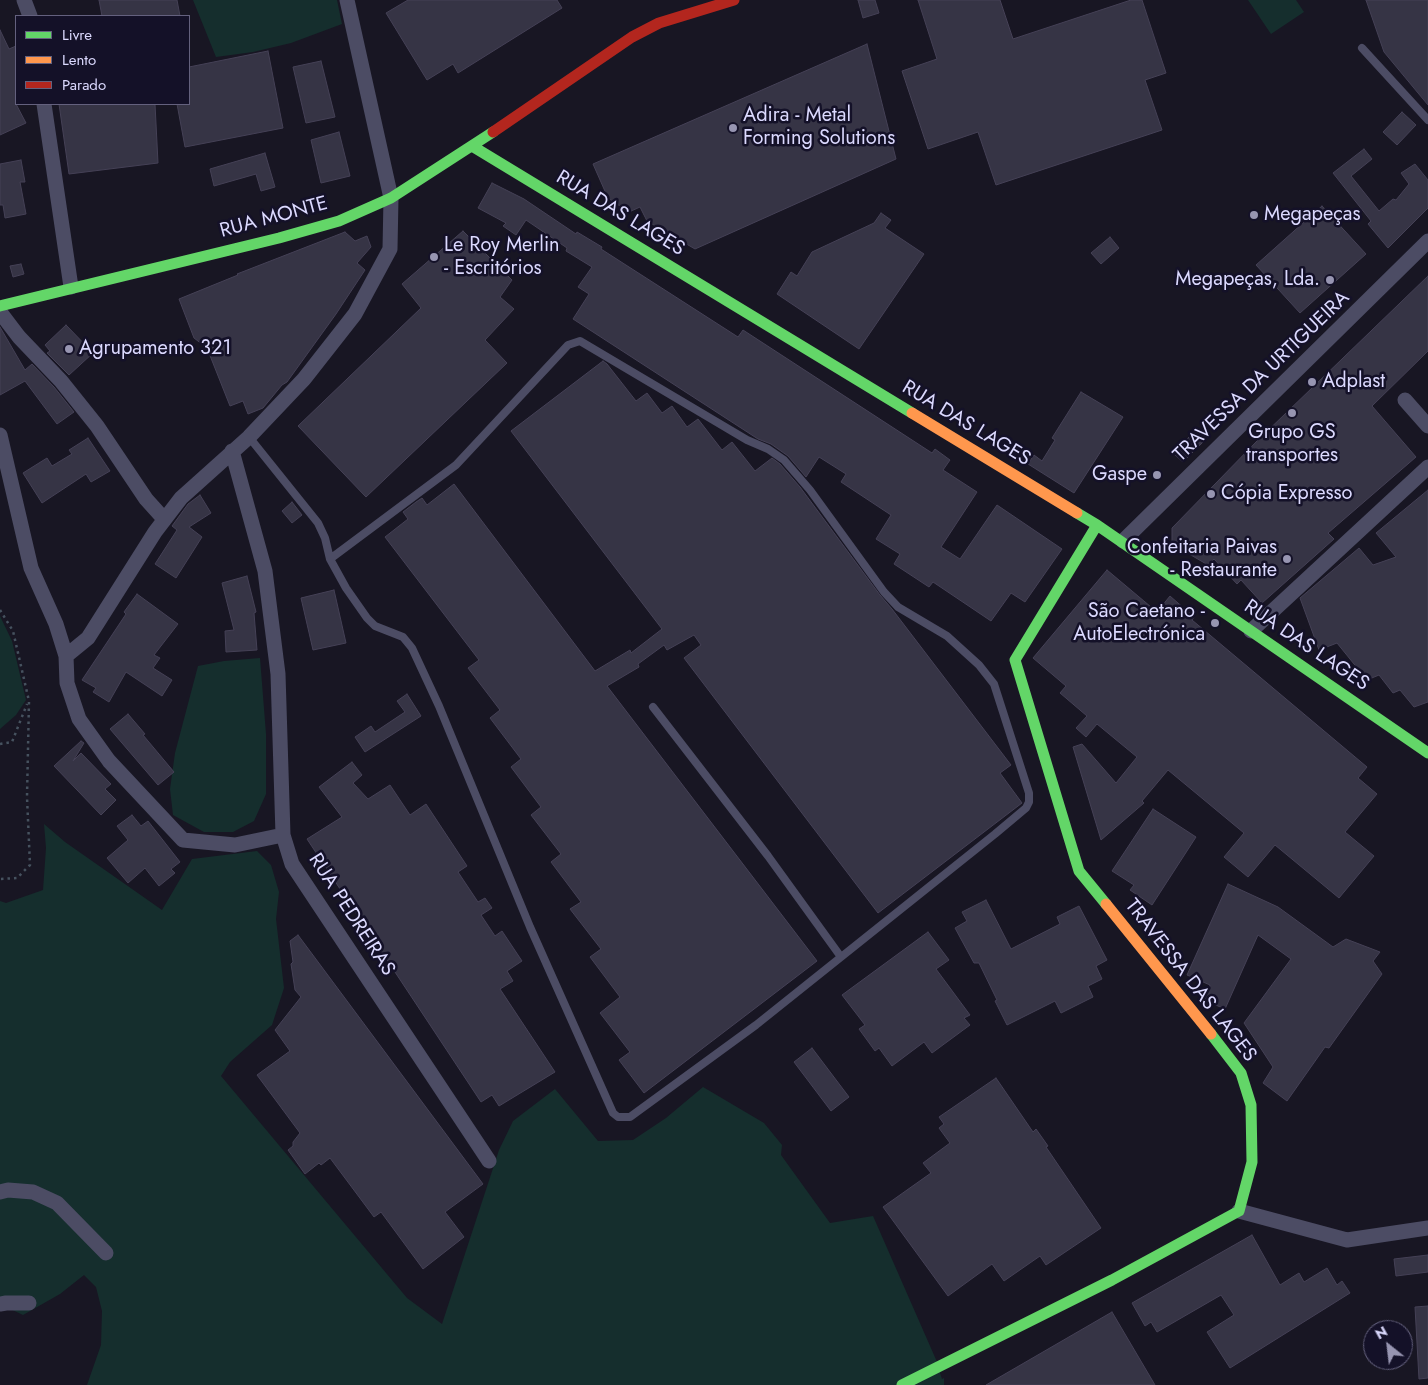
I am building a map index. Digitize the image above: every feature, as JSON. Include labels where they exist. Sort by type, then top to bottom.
[{"type":"main road","name":"RUA MONTE","points":[[0,306],[306,232],[339,221],[391,198],[472,146],[632,37],[659,23],[734,0]]},
{"type":"main road","name":"RUA DAS LAGES","points":[[472,146],[1123,541],[1251,631],[1426,747]]},
{"type":"main road","name":"TRAVESSA DAS LAGES","points":[[1097,525],[1015,660],[1079,871],[1175,988],[1241,1073],[1251,1104],[1252,1162],[1239,1211]]},
{"type":"main road","points":[[902,1385],[1112,1280],[1239,1211]]},
{"type":"street","points":[[24,0],[30,15]]},
{"type":"street","points":[[66,656],[88,638],[164,519],[181,498],[232,450],[249,437],[304,379],[354,314],[390,249],[391,198],[347,0]]},
{"type":"street","points":[[44,105],[71,288]]},
{"type":"street","name":"TRAVESSA DA URTIGUEIRA","points":[[1123,541],[1428,241]]},
{"type":"street","points":[[0,312],[19,337],[62,381],[91,418],[146,499],[164,519]]},
{"type":"street","points":[[1405,400],[1428,426]]},
{"type":"street","points":[[0,435],[31,568],[56,624],[66,656],[67,683],[79,719],[109,761],[184,840],[235,845],[283,835]]},
{"type":"street","name":"RUA PEDREIRAS","points":[[232,450],[266,580],[278,674],[283,835],[292,864],[489,1161]]},
{"type":"street","points":[[1251,631],[1428,467]]},
{"type":"street","points":[[0,1192],[8,1190],[33,1192],[57,1203],[106,1253]]},
{"type":"street","points":[[1239,1211],[1347,1240],[1428,1228]]},
{"type":"street","points":[[0,1304],[6,1302],[29,1302]]},
{"type":"lane","points":[[1362,48],[1428,120]]},
{"type":"lane","points":[[249,437],[318,523],[325,538],[330,559],[346,588],[368,618],[375,626],[403,636],[412,648],[439,706],[530,927],[613,1113],[618,1117],[630,1116],[756,1025],[1026,808],[1029,802],[1029,793],[994,684],[979,665],[947,636],[898,607],[884,592],[810,490],[784,460],[580,341],[568,346],[456,465],[330,559]]},
{"type":"lane","points":[[653,707],[768,856],[841,957]]},
{"type":"path","points":[[0,610],[13,631],[28,701],[27,797],[30,865],[17,878],[0,879]]},
{"type":"path","points":[[0,744],[12,742],[28,701]]},
{"type":"green space","points":[[193,0],[337,0],[342,24],[291,43],[253,52],[216,57]]},
{"type":"green space","points":[[1248,0],[1296,0],[1304,12],[1271,34]]},
{"type":"green space","points":[[0,616],[12,641],[26,700],[16,715],[0,729]]},
{"type":"green space","points":[[260,658],[266,734],[266,794],[254,821],[233,832],[204,832],[173,815],[170,789],[175,753],[198,666],[224,661]]},
{"type":"green space","points":[[44,824],[65,842],[162,910],[192,859],[257,851],[271,865],[279,892],[276,919],[284,988],[272,1025],[230,1062],[221,1076],[407,1298],[442,1324],[499,1150],[513,1121],[555,1089],[598,1141],[633,1140],[666,1118],[703,1087],[764,1123],[782,1145],[781,1155],[830,1223],[873,1216],[941,1371],[942,1379],[944,1378],[944,1385],[87,1385],[101,1345],[102,1311],[96,1287],[84,1275],[60,1294],[23,1315],[0,1304],[0,901],[6,903],[43,890],[46,848]]},
{"type":"building","points":[[99,0],[177,0],[180,15],[102,15]]},
{"type":"building","points":[[408,0],[557,0],[562,8],[458,73],[453,64],[427,80],[386,13]]},
{"type":"building","points":[[858,0],[875,0],[879,13],[863,18]]},
{"type":"building","points":[[918,0],[1000,0],[1013,39],[1131,0],[1142,0],[1166,73],[1145,80],[1162,130],[996,185],[978,132],[928,149],[902,71],[937,59]]},
{"type":"building","points":[[1366,0],[1428,0],[1428,105],[1384,52]]},
{"type":"building","points":[[0,30],[9,49],[15,46],[15,105],[26,123],[0,135]]},
{"type":"building","points":[[867,44],[896,159],[695,249],[647,221],[640,207],[629,212],[608,198],[593,164]]},
{"type":"building","points":[[268,51],[283,128],[185,147],[177,105],[190,105],[190,67]]},
{"type":"building","points":[[321,61],[335,117],[306,123],[293,67]]},
{"type":"building","points":[[59,105],[155,105],[158,163],[69,174]]},
{"type":"building","points":[[1402,112],[1416,125],[1397,145],[1383,132]]},
{"type":"building","points":[[339,132],[350,176],[321,183],[311,140]]},
{"type":"building","points":[[1364,149],[1372,159],[1351,176],[1379,211],[1393,199],[1396,200],[1409,184],[1401,173],[1415,164],[1428,180],[1428,208],[1388,248],[1368,224],[1371,221],[1333,173]]},
{"type":"building","points":[[265,153],[275,187],[261,191],[256,174],[214,186],[210,169]]},
{"type":"building","points":[[21,160],[25,182],[20,182],[26,214],[5,218],[3,205],[0,205],[0,164]]},
{"type":"building","points":[[492,183],[524,199],[576,234],[577,232],[602,247],[601,249],[738,337],[743,330],[932,453],[935,449],[950,460],[943,470],[977,492],[941,547],[960,559],[997,505],[1062,549],[1025,602],[1011,593],[991,621],[933,582],[929,587],[894,564],[900,554],[876,539],[891,515],[841,482],[846,474],[819,457],[806,477],[788,456],[771,444],[758,439],[573,319],[589,294],[578,287],[592,267],[566,251],[567,248],[526,220],[516,235],[503,226],[506,223],[478,208]]},
{"type":"building","points":[[1322,206],[1366,254],[1300,313],[1256,265]]},
{"type":"building","points":[[881,213],[891,220],[885,228],[924,254],[859,349],[777,294],[791,272],[797,276],[812,252],[874,223]]},
{"type":"building","points":[[463,231],[512,280],[500,297],[514,309],[485,340],[507,363],[366,497],[298,426],[421,308],[402,284]]},
{"type":"building","points":[[345,232],[355,241],[367,236],[371,247],[357,263],[365,270],[336,314],[287,382],[282,385],[263,408],[248,414],[243,401],[230,406],[207,348],[194,338],[179,299]]},
{"type":"building","points":[[1110,237],[1119,248],[1101,264],[1091,253]]},
{"type":"building","points":[[21,264],[24,274],[13,277],[10,266]]},
{"type":"building","points":[[1428,276],[1428,351],[1372,406],[1416,457],[1328,533],[1334,539],[1262,603],[1241,580],[1237,584],[1214,559],[1208,565],[1172,544],[1172,528],[1257,441]]},
{"type":"building","name":"Agrupamento 321","points":[[66,325],[93,353],[69,375],[47,353],[50,351],[45,345]]},
{"type":"building","points":[[0,327],[25,370],[32,364],[74,412],[57,424],[25,381],[0,395]]},
{"type":"building","points":[[603,361],[636,401],[647,393],[662,413],[672,406],[687,427],[698,419],[722,450],[732,442],[755,471],[772,458],[780,464],[800,487],[880,595],[1011,765],[1000,773],[1022,803],[878,913],[684,658],[701,645],[694,635],[667,650],[664,645],[638,664],[639,667],[607,686],[817,961],[644,1093],[619,1060],[630,1052],[600,1013],[620,997],[590,957],[601,949],[570,909],[581,902],[551,862],[561,854],[531,815],[541,807],[511,767],[521,759],[490,718],[500,710],[468,668],[479,660],[385,537],[408,519],[403,512],[416,502],[422,498],[427,505],[454,484],[595,671],[630,650],[631,653],[662,629],[511,431]]},
{"type":"building","points":[[1081,392],[1123,417],[1074,493],[1028,464],[1034,455],[1042,461],[1055,440],[1052,438]]},
{"type":"building","points":[[1193,433],[1204,441],[1183,462],[1173,453]]},
{"type":"building","points":[[88,438],[110,471],[91,482],[86,474],[42,503],[23,473],[47,458],[52,466],[72,454],[69,450]]},
{"type":"building","points":[[1428,490],[1428,702],[1414,707],[1400,690],[1393,693],[1379,675],[1367,680],[1337,643],[1319,650],[1300,598],[1359,548],[1373,565],[1396,557],[1376,533]]},
{"type":"building","points":[[200,495],[211,513],[189,527],[202,537],[176,578],[155,564],[177,530],[172,526],[188,504]]},
{"type":"building","points":[[292,502],[302,515],[292,523],[282,511]]},
{"type":"building","points":[[1107,570],[1157,612],[1170,596],[1194,617],[1192,620],[1367,767],[1358,778],[1377,794],[1345,832],[1374,856],[1339,898],[1275,845],[1248,877],[1224,857],[1244,833],[1168,770],[1142,801],[1144,803],[1101,840],[1073,747],[1082,744],[1116,783],[1137,757],[1097,724],[1086,737],[1076,728],[1087,716],[1060,693],[1066,686],[1033,658]]},
{"type":"building","points":[[247,576],[256,612],[254,613],[257,650],[226,652],[225,631],[234,630],[222,583]]},
{"type":"building","points":[[334,590],[346,643],[313,650],[301,598]]},
{"type":"building","points":[[137,594],[178,624],[154,655],[160,658],[153,668],[172,680],[162,696],[126,672],[109,702],[93,692],[96,688],[82,680],[126,614],[124,612]]},
{"type":"building","points":[[407,694],[421,716],[365,752],[355,737],[371,726],[375,732],[405,712],[397,701]]},
{"type":"building","points":[[128,714],[174,772],[158,785],[110,729]]},
{"type":"building","points":[[81,741],[84,743],[73,761],[81,753],[111,784],[105,789],[116,800],[101,815],[54,766]]},
{"type":"building","points":[[352,762],[362,775],[353,783],[368,799],[390,785],[410,815],[426,804],[467,866],[458,872],[478,902],[485,898],[492,908],[481,915],[495,936],[502,931],[522,961],[507,971],[513,981],[500,989],[555,1072],[499,1106],[492,1095],[481,1102],[307,839],[342,817],[319,787]]},
{"type":"building","points":[[1153,809],[1196,837],[1152,905],[1130,890],[1134,885],[1112,871]]},
{"type":"building","points":[[132,815],[141,826],[148,821],[180,862],[171,869],[175,873],[159,886],[145,868],[128,883],[107,858],[128,840],[117,826]]},
{"type":"building","points":[[1228,884],[1278,907],[1333,947],[1346,939],[1380,952],[1373,961],[1382,974],[1329,1048],[1325,1047],[1287,1101],[1263,1083],[1273,1067],[1244,1023],[1291,959],[1258,935],[1225,1009],[1204,1000],[1210,985],[1187,975]]},
{"type":"building","points":[[986,900],[1011,949],[1060,924],[1057,917],[1079,906],[1107,960],[1096,966],[1102,979],[1088,986],[1093,997],[1061,1013],[1055,1001],[1007,1025],[979,963],[974,963],[955,928],[967,921],[962,912]]},
{"type":"building","points":[[928,932],[949,960],[936,969],[970,1015],[964,1018],[970,1025],[932,1053],[924,1042],[892,1066],[879,1048],[875,1051],[859,1029],[865,1025],[842,995]]},
{"type":"building","points":[[298,935],[483,1184],[445,1212],[464,1237],[423,1269],[381,1212],[374,1217],[330,1158],[321,1165],[319,1163],[305,1174],[288,1150],[293,1146],[293,1142],[300,1133],[257,1075],[290,1051],[275,1030],[301,997],[295,990],[291,964],[293,962],[290,941]]},
{"type":"building","points":[[812,1048],[849,1097],[831,1111],[794,1062]]},
{"type":"building","points":[[996,1078],[1033,1132],[1036,1129],[1048,1146],[1046,1147],[1101,1228],[1046,1265],[1040,1256],[1004,1281],[992,1264],[948,1296],[883,1207],[931,1173],[923,1163],[950,1143],[939,1128],[944,1124],[939,1117]]},
{"type":"building","points":[[1252,1235],[1280,1285],[1299,1273],[1304,1282],[1327,1268],[1337,1285],[1342,1281],[1350,1293],[1230,1368],[1207,1332],[1234,1315],[1221,1295],[1157,1332],[1151,1322],[1145,1326],[1132,1303]]},
{"type":"building","points":[[1428,1255],[1428,1272],[1396,1276],[1394,1259]]},
{"type":"building","points":[[1428,1306],[1428,1378],[1419,1379],[1415,1307]]},
{"type":"building","points":[[1112,1312],[1155,1385],[986,1385]]},
{"type":"traffic: fast","points":[[0,306],[279,238],[339,221],[391,198],[493,132]]},
{"type":"traffic: fast","points":[[472,146],[912,413]]},
{"type":"traffic: fast","points":[[1077,513],[1428,753]]},
{"type":"traffic: fast","points":[[1097,525],[1015,660],[1079,871],[1106,904]]},
{"type":"traffic: fast","points":[[902,1385],[1112,1280],[1239,1211],[1252,1162],[1251,1105],[1241,1073],[1211,1034]]},
{"type":"traffic: slow","points":[[912,413],[1077,513]]},
{"type":"traffic: slow","points":[[1106,904],[1211,1034]]},
{"type":"traffic: jam","points":[[493,132],[632,37],[659,23],[734,0]]},
{"type":"place","name":"Adira - Metal Forming Solutions","points":[[733,128]]},
{"type":"place","name":"Megapeças","points":[[1254,215]]},
{"type":"place","name":"Le Roy Merlin - Escritórios","points":[[434,257]]},
{"type":"place","name":"Megapeças, Lda.","points":[[1330,280]]},
{"type":"place","name":"Agrupamento 321","points":[[69,349]]},
{"type":"place","name":"Adplast","points":[[1312,382]]},
{"type":"place","name":"Grupo GS transportes","points":[[1292,413]]},
{"type":"place","name":"Gaspe","points":[[1157,475]]},
{"type":"place","name":"Cópia Expresso","points":[[1211,494]]},
{"type":"place","name":"Confeitaria Paivas - Restaurante","points":[[1287,559]]},
{"type":"place","name":"São Caetano - AutoElectrónica","points":[[1215,623]]}]
